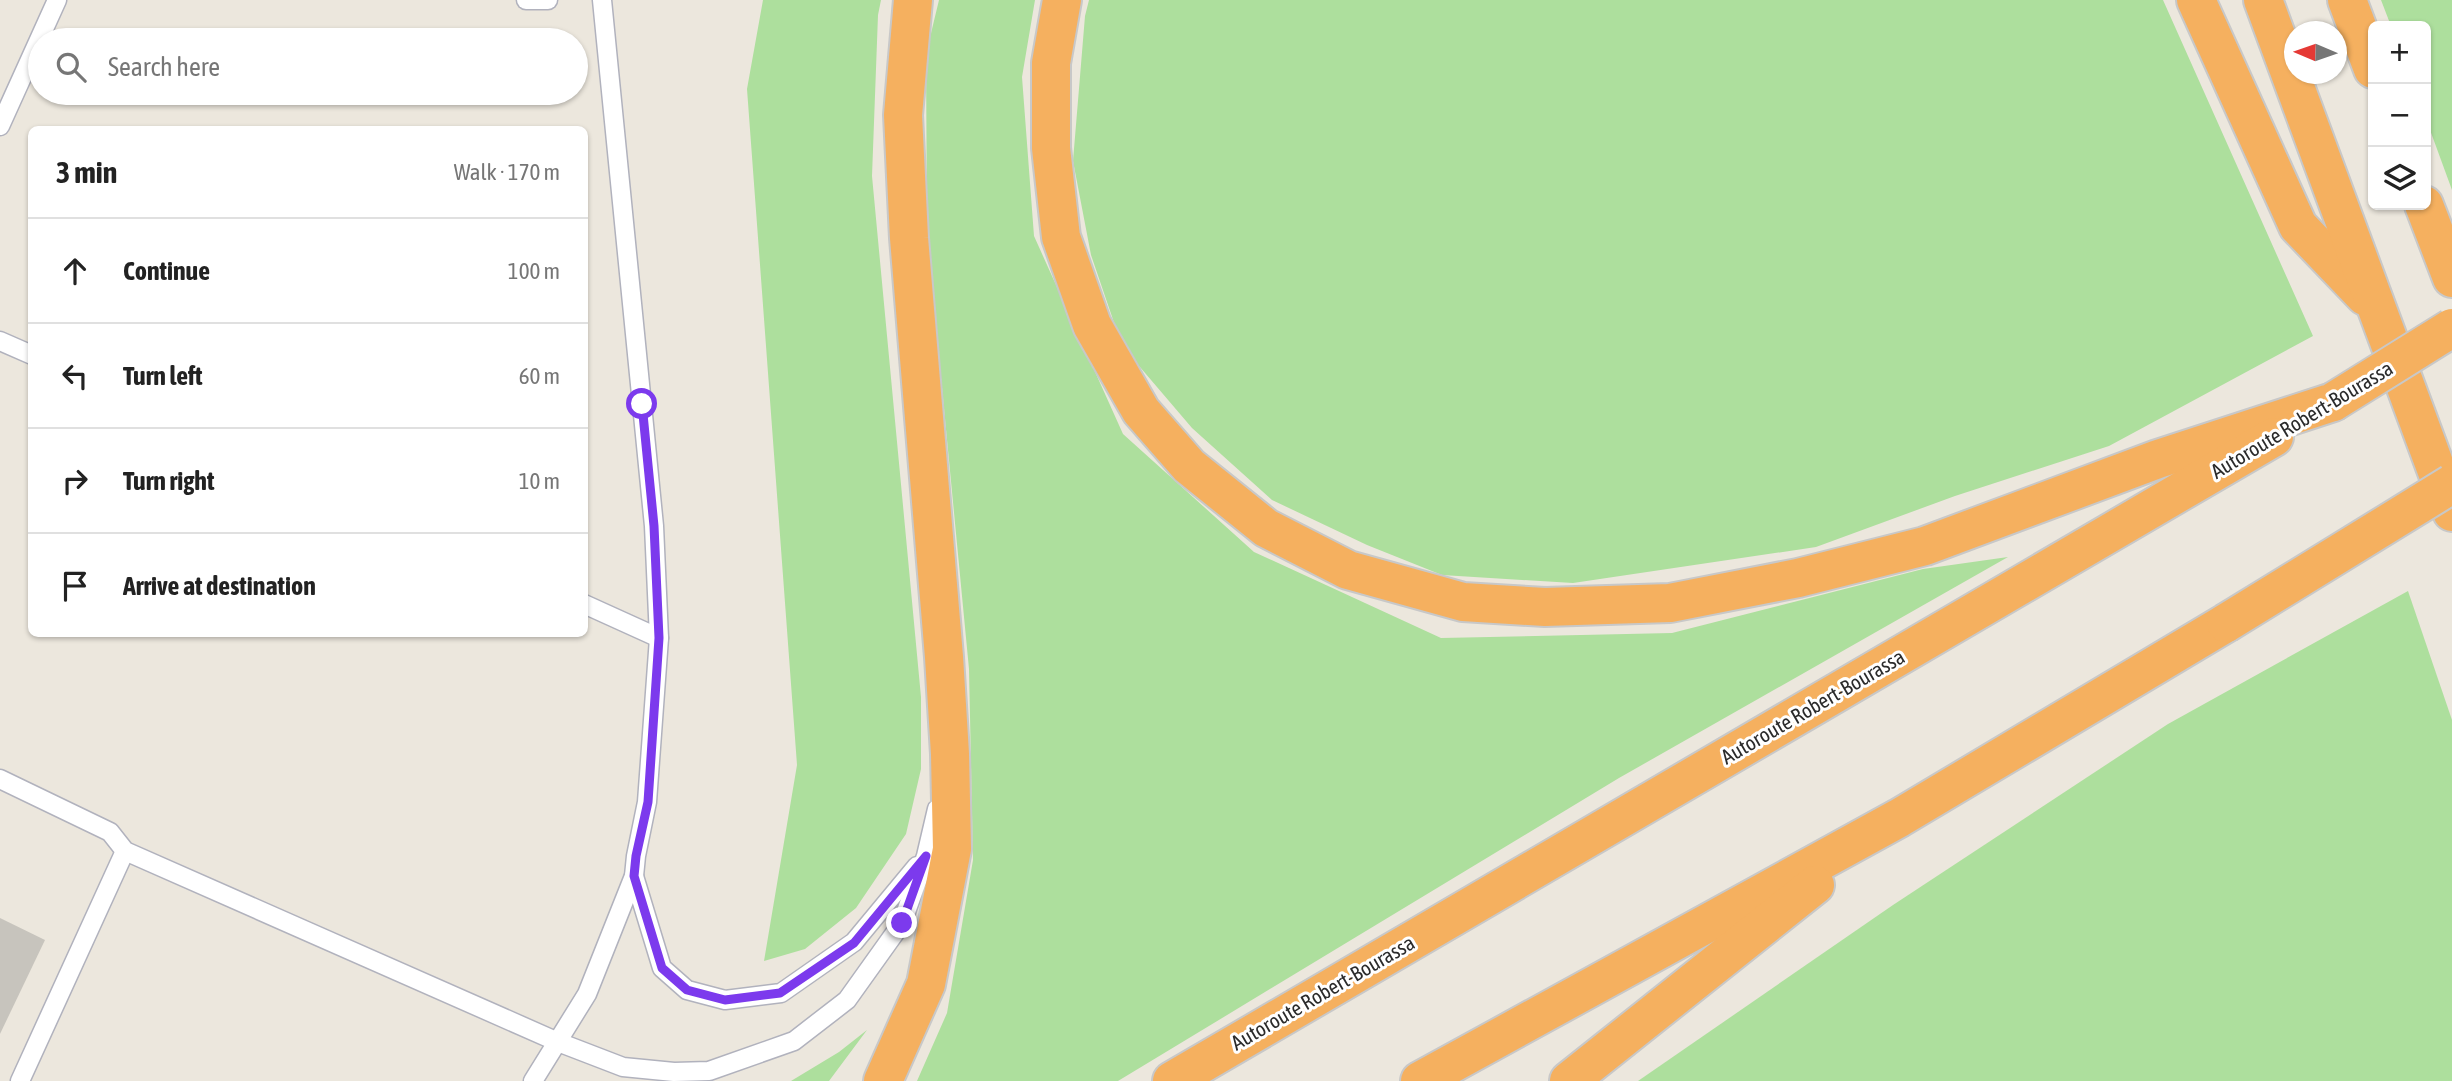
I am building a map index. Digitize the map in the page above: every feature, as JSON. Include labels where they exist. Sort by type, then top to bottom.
[{"type":"highway","points":[[883,1081],[926,984],[952,849],[950,754],[909,238],[903,115],[913,0]]},
{"type":"highway","points":[[1062,0],[1051,63],[1051,148],[1061,237],[1092,325],[1141,411],[1189,466],[1266,528],[1348,570],[1463,602],[1545,607],[1670,603],[1798,578],[1925,546],[2158,459],[2333,402]]},
{"type":"highway","points":[[2196,0],[2298,226],[2376,307]]},
{"type":"highway","points":[[2263,0],[2452,512]]},
{"type":"highway","points":[[2347,0],[2368,56]]},
{"type":"highway","points":[[2426,210],[2452,278]]},
{"type":"highway","name":"Autoroute Robert-Bourassa","points":[[1172,1081],[2178,495],[2452,328]]},
{"type":"highway","points":[[1420,1081],[1899,818],[2226,624],[2452,484]]},
{"type":"highway","points":[[1569,1081],[1899,818]]},
{"type":"lane","points":[[44,28],[57,0]]},
{"type":"lane","points":[[526,0],[548,0]]},
{"type":"lane","points":[[533,1081],[587,994],[634,876],[648,802],[659,638],[654,526],[602,0]]},
{"type":"lane","points":[[0,125],[28,64]]},
{"type":"lane","points":[[0,341],[28,353]]},
{"type":"lane","points":[[588,606],[659,638]]},
{"type":"lane","points":[[0,779],[110,832],[125,851],[558,1042],[623,1067],[674,1072],[709,1071],[794,1041],[847,1000],[902,923],[926,856],[950,754]]},
{"type":"lane","points":[[20,1081],[125,851]]},
{"type":"lane","points":[[634,876],[662,968],[687,990],[725,1000],[780,993],[854,943],[926,856]]},
{"type":"green space","points":[[763,0],[881,0],[878,15],[872,176],[921,697],[921,769],[906,834],[856,908],[805,949],[764,961],[797,765],[747,89]]},
{"type":"green space","points":[[939,0],[1035,0],[1022,77],[1034,236],[1123,434],[1254,552],[1441,638],[1672,633],[1923,569],[2008,557],[1619,778],[1118,1081],[917,1081],[947,1013],[973,860],[969,669],[927,231],[926,54]]},
{"type":"green space","points":[[1089,0],[2163,0],[2313,336],[2109,446],[1955,496],[1816,547],[1573,583],[1442,575],[1367,545],[1272,500],[1192,428],[1122,346],[1091,255],[1073,161],[1085,16]]},
{"type":"green space","points":[[2381,0],[2452,0],[2452,190],[2431,133],[2431,21],[2389,21]]},
{"type":"green space","points":[[2408,591],[2452,720],[2452,1081],[1638,1081],[1893,905],[2168,724]]},
{"type":"green space","points":[[867,1030],[829,1081],[791,1081],[839,1052]]},
{"type":"building","points":[[0,918],[45,940],[0,1034]]},
{"type":"route","points":[[642,404],[654,526],[659,638],[648,802],[634,876],[662,968],[687,990],[725,1000],[780,993],[854,943],[926,856],[902,923]]}]
